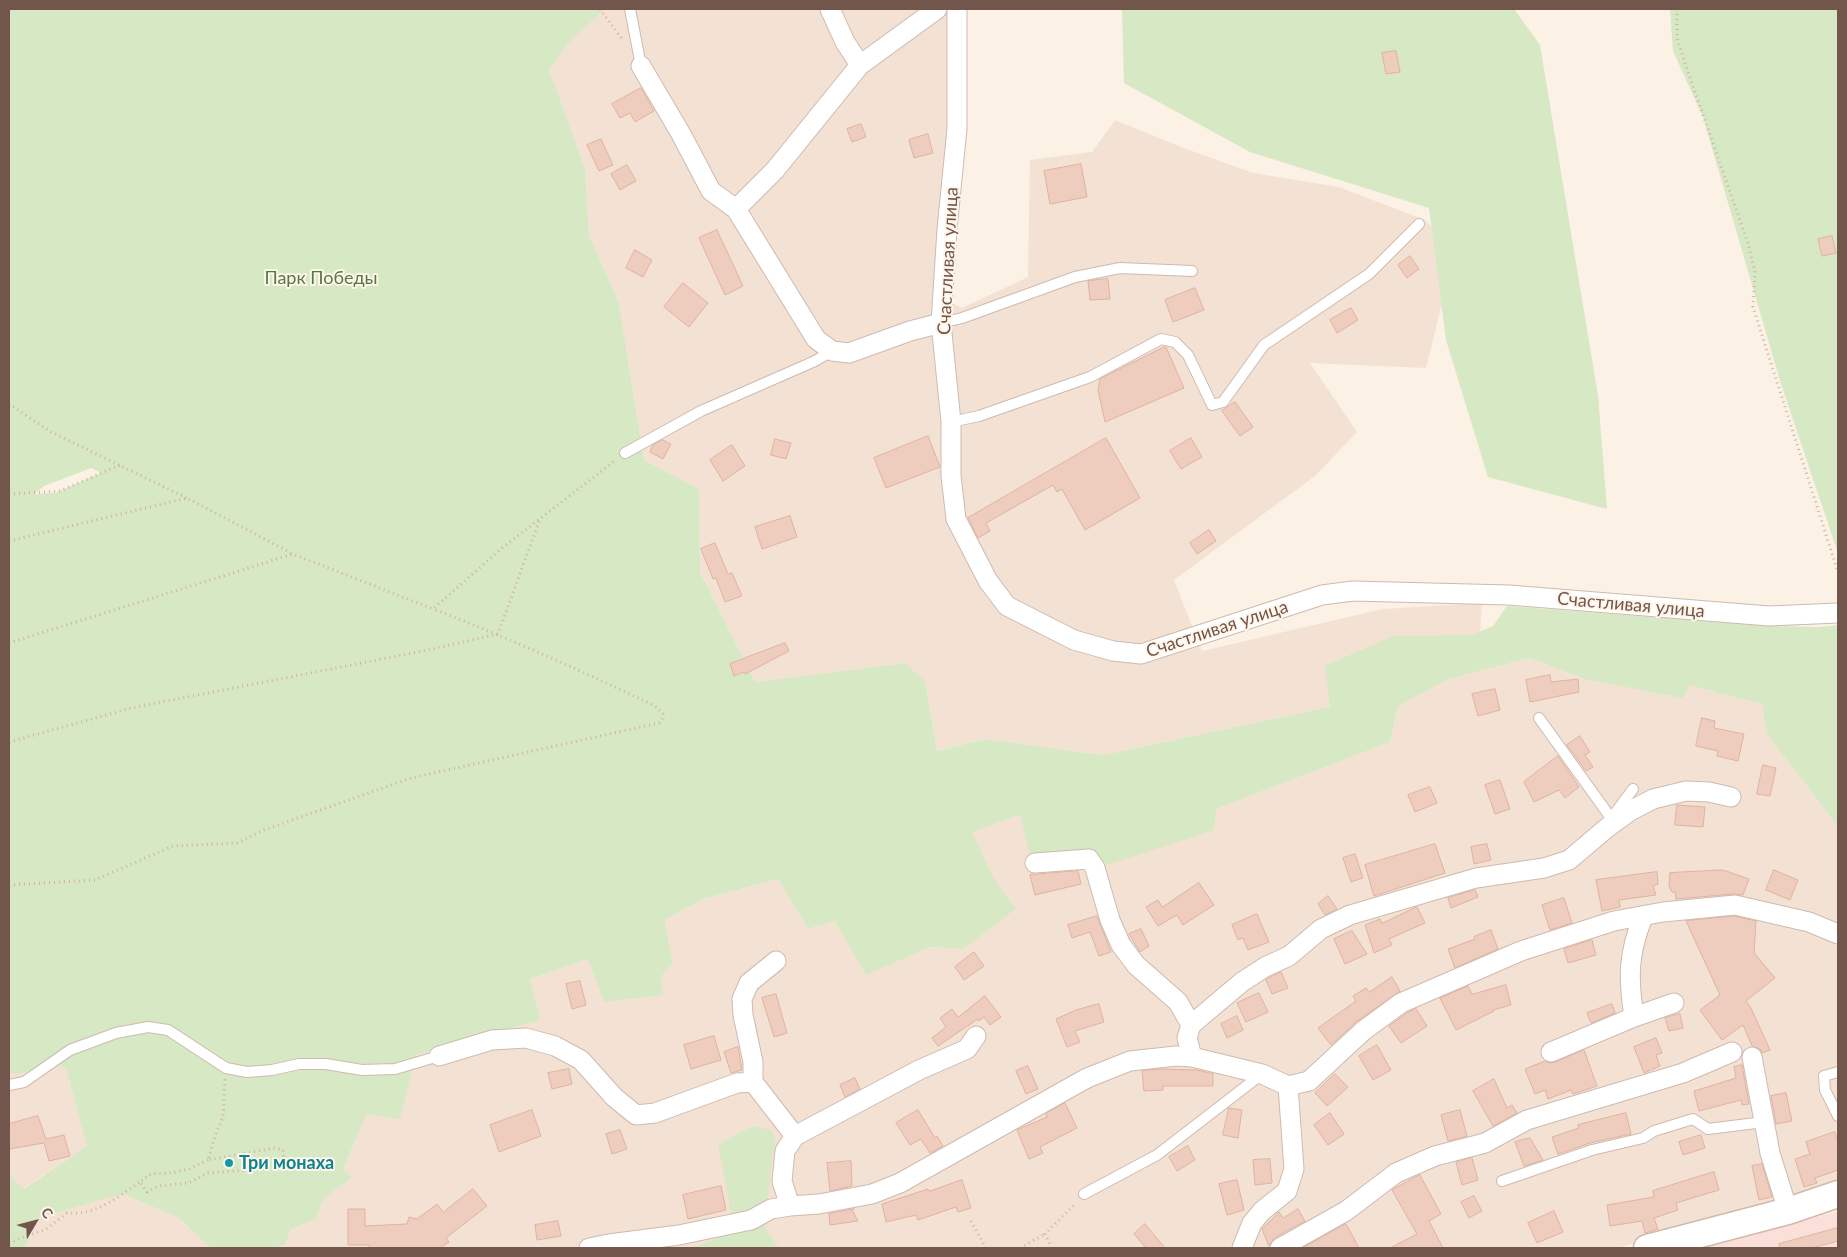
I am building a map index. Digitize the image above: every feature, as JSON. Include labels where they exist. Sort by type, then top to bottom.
[{"type":"street","points":[[830,9],[845,42],[860,65]]},
{"type":"street","points":[[736,209],[776,170],[860,65],[937,9]]},
{"type":"street","name":"Счастливая улица","points":[[957,9],[957,129],[947,229],[941,323],[951,422],[951,476],[956,519],[988,581],[1007,606],[1074,640],[1113,651],[1141,654],[1322,595],[1353,591],[1508,595],[1769,616],[1838,613]]},
{"type":"street","points":[[641,66],[681,134],[711,191],[736,209],[816,339],[832,352],[848,353],[910,331],[941,323]]},
{"type":"street","points":[[1192,1057],[1187,1038],[1191,1025],[1242,982],[1265,967],[1289,956],[1321,929],[1350,915],[1476,878],[1544,868],[1569,860],[1609,823],[1653,799],[1686,791],[1709,792],[1731,797]]},
{"type":"street","points":[[1034,863],[1089,859],[1095,868],[1110,920],[1121,945],[1136,965],[1178,1002],[1191,1025]]},
{"type":"street","points":[[589,1248],[679,1235],[751,1220],[771,1210],[790,1206],[819,1204],[872,1194],[900,1183],[1086,1078],[1130,1061],[1176,1056],[1192,1057],[1262,1074],[1288,1086],[1309,1081],[1363,1030],[1402,1003],[1521,951],[1614,921],[1663,912],[1735,905],[1810,922],[1838,934]]},
{"type":"street","points":[[1634,1017],[1629,984],[1630,956],[1643,917]]},
{"type":"street","points":[[776,961],[749,983],[742,999],[743,1015],[753,1062],[754,1082],[795,1136]]},
{"type":"street","points":[[1551,1052],[1634,1017],[1674,1004]]},
{"type":"street","points":[[790,1206],[782,1181],[784,1152],[795,1136],[919,1070],[967,1049],[976,1036]]},
{"type":"street","points":[[439,1056],[492,1040],[526,1038],[555,1046],[581,1060],[614,1097],[636,1115],[655,1113],[736,1083],[754,1082]]},
{"type":"street","points":[[1280,1248],[1346,1211],[1396,1173],[1435,1156],[1485,1143],[1527,1120],[1683,1073],[1732,1052]]},
{"type":"street","points":[[1752,1057],[1770,1153],[1788,1211]]},
{"type":"street","points":[[1242,1248],[1252,1222],[1262,1211],[1287,1191],[1294,1169],[1288,1086]]},
{"type":"street","points":[[1647,1248],[1788,1211],[1838,1194]]},
{"type":"lane","points":[[630,9],[641,66]]},
{"type":"lane","points":[[951,422],[979,416],[1090,378],[1161,339],[1175,342],[1188,355],[1212,404],[1223,402],[1264,345],[1369,274],[1419,224]]},
{"type":"lane","points":[[941,323],[962,318],[1084,275],[1120,268],[1192,271]]},
{"type":"lane","points":[[625,453],[701,411],[832,352]]},
{"type":"lane","points":[[1539,718],[1609,823],[1633,789]]},
{"type":"lane","points":[[9,1085],[24,1082],[70,1050],[116,1033],[148,1027],[168,1030],[226,1068],[247,1072],[272,1070],[299,1064],[326,1064],[362,1070],[395,1069],[439,1056]]},
{"type":"lane","points":[[1838,1072],[1824,1076],[1825,1090],[1838,1116]]},
{"type":"lane","points":[[1084,1194],[1157,1155],[1262,1074]]},
{"type":"lane","points":[[1502,1181],[1592,1150],[1643,1138],[1654,1131],[1693,1119],[1708,1129],[1764,1122]]},
{"type":"path","points":[[1677,9],[1677,38],[1748,243],[1756,272],[1753,307],[1838,572]]},
{"type":"path","points":[[9,404],[51,432],[187,498],[293,554],[498,634],[561,661],[655,706],[663,714],[659,723],[411,778],[300,816],[237,843],[173,846],[95,880],[9,885]]},
{"type":"path","points":[[433,609],[502,548],[625,453]]},
{"type":"path","points":[[9,494],[60,491],[121,465]]},
{"type":"path","points":[[9,541],[187,498]]},
{"type":"path","points":[[498,634],[541,518]]},
{"type":"path","points":[[9,643],[293,554]]},
{"type":"path","points":[[9,742],[131,708],[428,650],[498,634]]},
{"type":"path","points":[[208,1160],[223,1117],[226,1068]]},
{"type":"path","points":[[9,1243],[46,1229],[67,1212],[74,1214],[99,1209],[151,1174],[172,1173],[189,1169],[208,1160],[274,1148],[283,1150],[284,1160],[280,1168],[208,1173],[188,1184],[160,1186],[147,1192],[140,1182]]},
{"type":"path","points":[[1020,1248],[1045,1234],[1084,1194]]},
{"type":"path","points":[[971,1221],[986,1248]]},
{"type":"path","points":[[1045,1234],[1052,1248]]},
{"type":"shaded area","points":[[586,9],[950,9],[953,130],[936,295],[962,308],[1028,277],[1030,160],[1092,152],[1115,120],[1181,147],[1253,173],[1339,187],[1425,220],[1455,251],[1426,368],[1310,363],[1357,432],[1315,476],[1174,580],[1202,651],[1383,609],[1482,603],[1479,651],[1331,707],[1103,755],[985,739],[937,751],[925,681],[905,663],[755,682],[700,572],[698,489],[644,460],[619,303],[589,235],[585,168],[541,47]]},
{"type":"shaded area","points":[[1530,658],[1584,679],[1689,685],[1762,704],[1767,734],[1838,827],[1838,1185],[1792,1201],[1618,1248],[271,1248],[285,1245],[291,1229],[316,1219],[324,1198],[352,1178],[343,1169],[367,1114],[409,1078],[416,1055],[540,1020],[530,979],[588,959],[662,995],[660,976],[673,964],[665,920],[703,899],[778,879],[808,929],[835,921],[866,974],[930,947],[963,949],[1016,909],[993,877],[971,832],[1020,815],[1216,809],[1390,742],[1398,706],[1449,679]]},
{"type":"shaded area","points":[[59,1063],[67,1072],[87,1146],[23,1189],[9,1175],[9,1073],[19,1074]]},
{"type":"shaded area","points":[[123,1194],[179,1218],[210,1248],[26,1248],[35,1219]]},
{"type":"shaded area","points":[[1838,1211],[1838,1248],[1700,1248],[1791,1224]]},
{"type":"green space","name":"Парк Победы","points":[[9,9],[605,9],[569,42],[549,69],[585,168],[589,235],[619,303],[644,460],[699,489],[700,572],[755,682],[905,663],[925,681],[937,751],[985,739],[1103,755],[1330,707],[1325,666],[1393,636],[1472,635],[1493,626],[1507,606],[1768,626],[1820,627],[1838,625],[1838,827],[1767,734],[1762,704],[1689,685],[1683,698],[1584,679],[1530,658],[1449,679],[1398,706],[1390,742],[1216,809],[1214,830],[1107,865],[1087,853],[1031,859],[1020,815],[972,832],[993,877],[1016,909],[963,949],[930,947],[866,975],[835,921],[808,929],[778,879],[703,899],[665,920],[673,964],[661,976],[663,995],[604,1002],[588,959],[530,979],[540,1020],[416,1055],[400,1119],[367,1114],[343,1169],[352,1178],[324,1198],[316,1219],[291,1229],[285,1245],[271,1248],[210,1248],[179,1218],[123,1194],[35,1219],[26,1248],[9,1248],[9,1175],[24,1189],[87,1146],[67,1072],[59,1063],[19,1074],[9,1073]],"holes":[[[91,468],[101,473],[55,493],[34,494],[44,486]]]},
{"type":"green space","points":[[1122,9],[1514,9],[1540,45],[1598,396],[1607,509],[1488,477],[1446,340],[1429,208],[1250,152],[1124,83]]},
{"type":"green space","points":[[1670,9],[1838,9],[1838,553],[1781,384],[1703,117],[1673,51]]},
{"type":"green space","points":[[753,1126],[771,1130],[776,1140],[772,1157],[765,1228],[779,1248],[693,1248],[735,1232],[718,1145]]},
{"type":"building","points":[[1396,51],[1400,72],[1386,74],[1382,53]]},
{"type":"building","points":[[641,88],[654,111],[635,122],[630,113],[620,118],[612,104]]},
{"type":"building","points":[[861,124],[866,137],[852,142],[847,129]]},
{"type":"building","points":[[928,134],[933,153],[914,158],[909,140]]},
{"type":"building","points":[[601,139],[613,165],[599,171],[587,145]]},
{"type":"building","points":[[1081,164],[1087,197],[1050,204],[1044,171]]},
{"type":"building","points":[[627,165],[636,181],[620,190],[611,174]]},
{"type":"building","points":[[717,230],[743,286],[725,295],[699,238]]},
{"type":"building","points":[[1832,236],[1836,253],[1822,256],[1818,239]]},
{"type":"building","points":[[635,250],[652,260],[643,277],[626,268]]},
{"type":"building","points":[[1410,256],[1419,269],[1407,278],[1398,265]]},
{"type":"building","points":[[1108,279],[1110,299],[1090,300],[1088,281]]},
{"type":"building","points":[[683,283],[708,303],[689,327],[664,307]]},
{"type":"building","points":[[1195,288],[1204,310],[1173,322],[1165,300]]},
{"type":"building","points":[[1351,308],[1358,320],[1337,333],[1330,320]]},
{"type":"building","points":[[1166,347],[1184,388],[1105,422],[1098,390],[1100,379]]},
{"type":"building","points":[[1235,402],[1253,427],[1240,436],[1222,411]]},
{"type":"building","points":[[928,436],[940,467],[886,488],[874,458]]},
{"type":"building","points":[[1106,438],[1140,498],[1085,530],[1062,489],[1057,492],[1053,485],[986,523],[990,531],[978,538],[968,518]]},
{"type":"building","points":[[1191,438],[1202,457],[1181,469],[1170,451]]},
{"type":"building","points":[[775,439],[791,443],[786,459],[771,455]]},
{"type":"building","points":[[663,440],[671,444],[663,459],[650,452],[653,445]]},
{"type":"building","points":[[732,445],[745,466],[723,481],[710,460]]},
{"type":"building","points":[[790,516],[797,537],[762,549],[755,527]]},
{"type":"building","points":[[1209,530],[1216,541],[1197,554],[1190,543]]},
{"type":"building","points":[[715,543],[728,574],[732,573],[742,596],[725,602],[716,578],[713,579],[701,549]]},
{"type":"building","points":[[785,643],[789,651],[745,674],[744,672],[734,676],[730,664]]},
{"type":"building","points":[[1550,675],[1551,682],[1578,679],[1579,692],[1530,702],[1526,680]]},
{"type":"building","points":[[1495,689],[1500,710],[1478,716],[1472,694]]},
{"type":"building","points":[[1702,718],[1715,721],[1714,728],[1744,734],[1738,761],[1717,756],[1718,751],[1696,746]]},
{"type":"building","points":[[1580,736],[1590,752],[1585,755],[1593,767],[1586,771],[1567,745]]},
{"type":"building","points":[[1558,756],[1579,787],[1565,798],[1559,790],[1534,802],[1524,782]]},
{"type":"building","points":[[1763,765],[1776,768],[1770,796],[1757,794]]},
{"type":"building","points":[[1500,780],[1510,809],[1495,814],[1485,785]]},
{"type":"building","points":[[1430,787],[1437,803],[1415,812],[1408,795]]},
{"type":"building","points":[[1677,805],[1705,807],[1703,827],[1675,825]]},
{"type":"building","points":[[1435,844],[1445,873],[1374,896],[1365,865]]},
{"type":"building","points":[[1487,844],[1491,860],[1474,864],[1471,847]]},
{"type":"building","points":[[1355,854],[1363,878],[1351,882],[1343,858]]},
{"type":"building","points":[[1723,870],[1749,879],[1743,895],[1734,894],[1676,899],[1675,892],[1672,892],[1669,886],[1670,873]]},
{"type":"building","points":[[1774,870],[1798,880],[1790,900],[1766,890]]},
{"type":"building","points":[[1078,871],[1081,884],[1035,895],[1030,875]]},
{"type":"building","points":[[1657,872],[1658,884],[1653,886],[1656,895],[1619,900],[1620,907],[1602,911],[1596,880]]},
{"type":"building","points":[[1199,883],[1214,905],[1183,925],[1177,915],[1158,926],[1146,907],[1158,900],[1162,907]]},
{"type":"building","points":[[1475,890],[1478,897],[1451,908],[1448,898]]},
{"type":"building","points":[[1328,896],[1337,909],[1325,915],[1318,904]]},
{"type":"building","points":[[1564,898],[1572,923],[1550,930],[1542,905]]},
{"type":"building","points":[[1417,907],[1425,923],[1389,939],[1392,945],[1374,953],[1365,925],[1380,919],[1382,923]]},
{"type":"building","points":[[1257,914],[1269,942],[1248,950],[1243,938],[1238,940],[1232,925]]},
{"type":"building","points":[[1097,916],[1111,952],[1099,956],[1090,932],[1072,938],[1068,925]]},
{"type":"building","points":[[1734,916],[1756,921],[1754,953],[1775,978],[1746,1001],[1770,1050],[1762,1053],[1760,1049],[1752,1046],[1743,1025],[1722,1040],[1700,1010],[1720,995],[1686,921]]},
{"type":"building","points":[[1141,929],[1149,946],[1140,952],[1129,934]]},
{"type":"building","points":[[1491,930],[1498,949],[1455,968],[1448,949],[1475,939],[1474,937]]},
{"type":"building","points":[[1352,931],[1367,954],[1345,964],[1334,939]]},
{"type":"building","points":[[1592,940],[1596,955],[1568,963],[1564,949]]},
{"type":"building","points":[[974,952],[984,966],[964,980],[955,967]]},
{"type":"building","points":[[1281,972],[1288,988],[1272,994],[1266,980]]},
{"type":"building","points":[[1392,977],[1400,991],[1356,1022],[1331,1045],[1318,1028],[1356,1001],[1353,996],[1366,988],[1369,992]]},
{"type":"building","points":[[580,981],[586,1005],[572,1009],[566,984]]},
{"type":"building","points":[[1506,985],[1511,1005],[1493,1010],[1456,1030],[1440,998],[1468,986],[1472,994]]},
{"type":"building","points":[[1259,993],[1268,1012],[1246,1022],[1237,1003]]},
{"type":"building","points":[[776,994],[787,1033],[774,1037],[762,998]]},
{"type":"building","points":[[985,996],[1001,1017],[990,1025],[984,1017],[979,1021],[978,1019],[938,1046],[932,1038],[946,1027],[940,1018],[952,1009],[958,1017]]},
{"type":"building","points":[[1099,1004],[1104,1022],[1075,1031],[1080,1042],[1067,1047],[1056,1019],[1076,1010]]},
{"type":"building","points":[[1612,1004],[1615,1013],[1591,1023],[1587,1013]]},
{"type":"building","points":[[1416,1009],[1427,1026],[1401,1043],[1389,1026]]},
{"type":"building","points":[[1680,1014],[1683,1028],[1669,1031],[1665,1018]]},
{"type":"building","points":[[1237,1016],[1243,1030],[1227,1038],[1221,1024]]},
{"type":"building","points":[[714,1036],[721,1060],[691,1069],[684,1045]]},
{"type":"building","points":[[1656,1038],[1662,1053],[1656,1055],[1660,1066],[1644,1073],[1634,1047]]},
{"type":"building","points":[[1377,1045],[1391,1070],[1373,1080],[1359,1056]]},
{"type":"building","points":[[738,1047],[742,1070],[731,1073],[724,1052]]},
{"type":"building","points":[[1584,1050],[1597,1086],[1573,1094],[1571,1090],[1548,1099],[1545,1090],[1535,1094],[1525,1069],[1545,1061],[1555,1062]]},
{"type":"building","points":[[1742,1065],[1749,1104],[1742,1105],[1741,1100],[1699,1111],[1694,1091],[1736,1078],[1734,1067]]},
{"type":"building","points":[[1028,1066],[1038,1089],[1026,1094],[1016,1071]]},
{"type":"building","points":[[569,1069],[572,1084],[552,1089],[548,1073]]},
{"type":"building","points":[[1161,1069],[1197,1070],[1213,1074],[1213,1086],[1163,1086],[1163,1090],[1144,1091],[1142,1071]]},
{"type":"building","points":[[1335,1074],[1348,1087],[1327,1106],[1315,1093]]},
{"type":"building","points":[[855,1078],[860,1089],[845,1097],[840,1085]]},
{"type":"building","points":[[1494,1079],[1507,1108],[1512,1105],[1517,1113],[1493,1126],[1473,1091]]},
{"type":"building","points":[[1786,1093],[1792,1121],[1776,1124],[1771,1096]]},
{"type":"building","points":[[1065,1103],[1077,1128],[1040,1147],[1043,1153],[1029,1159],[1017,1130],[1047,1117],[1046,1114]]},
{"type":"building","points":[[1229,1108],[1242,1110],[1238,1138],[1223,1135]]},
{"type":"building","points":[[532,1110],[541,1136],[499,1152],[490,1125]]},
{"type":"building","points":[[918,1110],[935,1138],[937,1136],[943,1146],[930,1153],[921,1139],[910,1145],[896,1123]]},
{"type":"building","points":[[1460,1110],[1467,1136],[1448,1141],[1441,1115]]},
{"type":"building","points":[[1330,1113],[1344,1134],[1328,1145],[1314,1125]]},
{"type":"building","points":[[1626,1113],[1631,1134],[1590,1143],[1558,1154],[1552,1137],[1579,1128],[1578,1125]]},
{"type":"building","points":[[38,1116],[46,1139],[64,1135],[70,1156],[49,1161],[44,1143],[9,1149],[9,1124]]},
{"type":"building","points":[[620,1130],[627,1149],[612,1154],[606,1134]]},
{"type":"building","points":[[1835,1132],[1838,1143],[1838,1170],[1815,1178],[1817,1183],[1804,1187],[1795,1159],[1810,1154],[1806,1142]]},
{"type":"building","points":[[1701,1135],[1705,1148],[1683,1155],[1679,1142]]},
{"type":"building","points":[[1530,1138],[1543,1160],[1524,1166],[1515,1142]]},
{"type":"building","points":[[1188,1146],[1195,1160],[1177,1171],[1169,1157]]},
{"type":"building","points":[[1472,1158],[1478,1180],[1462,1185],[1456,1162]]},
{"type":"building","points":[[1270,1159],[1272,1183],[1255,1185],[1253,1160]]},
{"type":"building","points":[[851,1161],[852,1186],[830,1191],[827,1163]]},
{"type":"building","points":[[1762,1164],[1772,1197],[1759,1200],[1752,1166]]},
{"type":"building","points":[[1714,1172],[1719,1190],[1676,1203],[1678,1210],[1654,1218],[1658,1229],[1645,1233],[1642,1221],[1610,1226],[1607,1205],[1654,1197],[1653,1191]]},
{"type":"building","points":[[1420,1175],[1441,1214],[1429,1221],[1443,1248],[1390,1248],[1417,1234],[1392,1190]]},
{"type":"building","points":[[962,1180],[971,1208],[958,1212],[956,1207],[918,1220],[916,1215],[886,1222],[882,1204]]},
{"type":"building","points":[[1237,1180],[1244,1210],[1227,1215],[1219,1184]]},
{"type":"building","points":[[721,1186],[726,1210],[688,1219],[683,1195]]},
{"type":"building","points":[[473,1189],[487,1206],[446,1238],[449,1242],[440,1248],[369,1248],[369,1245],[348,1245],[348,1209],[365,1209],[365,1226],[407,1224],[409,1217],[417,1219],[437,1204],[443,1212]]},
{"type":"building","points":[[1474,1196],[1482,1211],[1469,1218],[1461,1202]]},
{"type":"building","points":[[854,1209],[852,1210],[858,1221],[830,1225],[829,1214]]},
{"type":"building","points":[[1298,1209],[1305,1221],[1274,1238],[1269,1246],[1262,1229],[1279,1212],[1283,1218]]},
{"type":"building","points":[[1554,1211],[1563,1232],[1537,1243],[1528,1223]]},
{"type":"building","points":[[558,1221],[561,1236],[537,1240],[535,1225]]},
{"type":"building","points":[[1145,1224],[1165,1248],[1146,1248],[1134,1234]]},
{"type":"building","points":[[1346,1224],[1359,1248],[1303,1248]]},
{"type":"building","points":[[1838,1228],[1838,1241],[1812,1248],[1780,1248],[1779,1244]]},
{"type":"place","name":"Три монаха","points":[[229,1163]]}]
